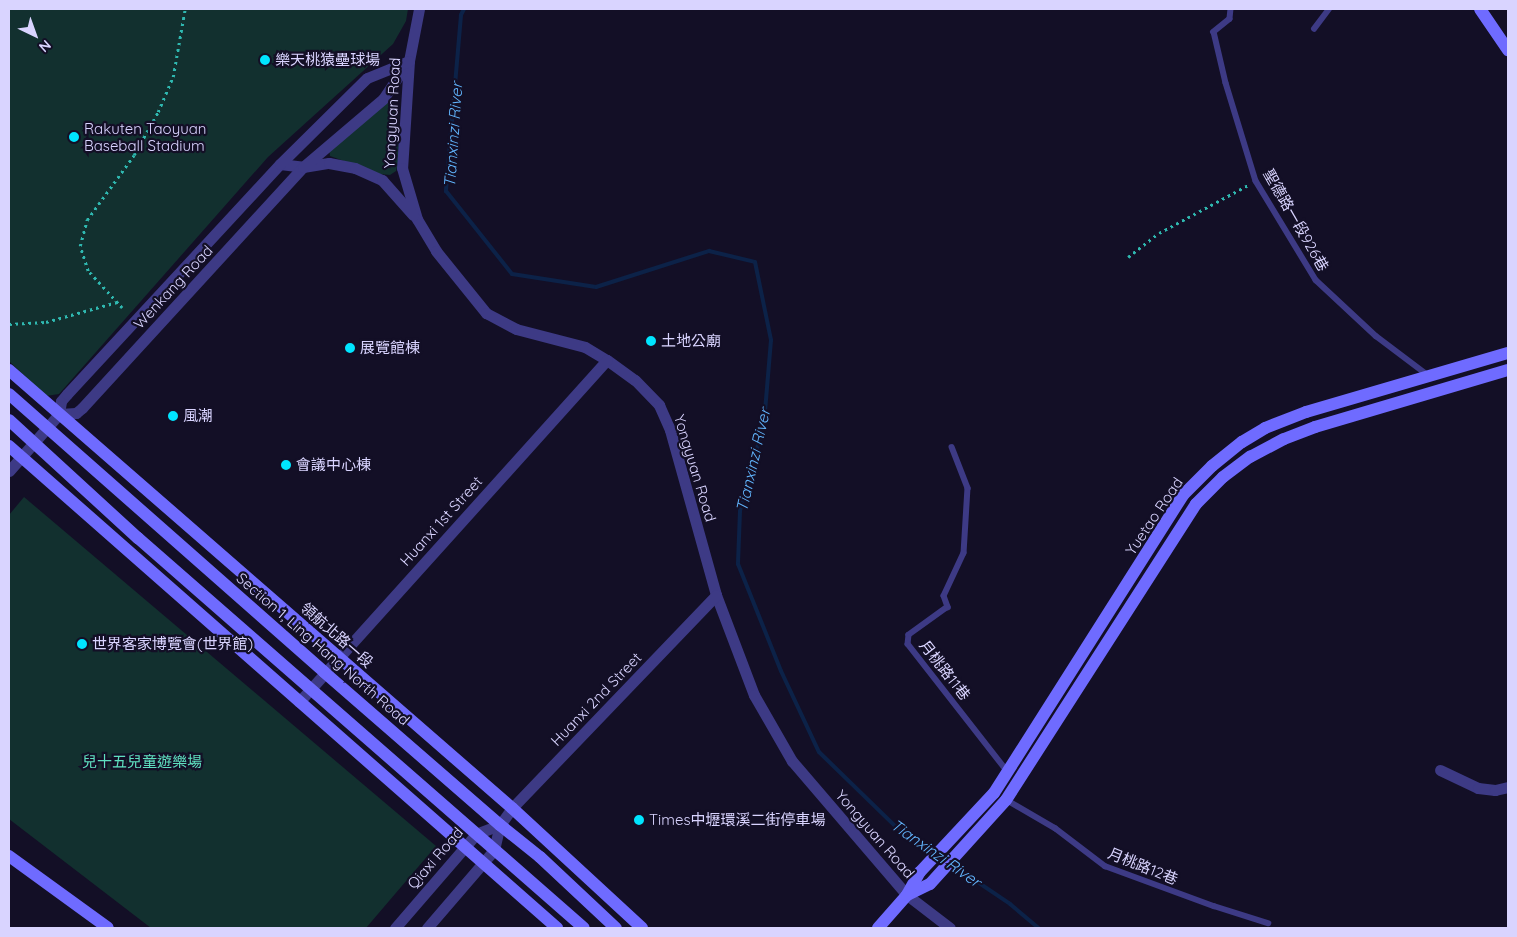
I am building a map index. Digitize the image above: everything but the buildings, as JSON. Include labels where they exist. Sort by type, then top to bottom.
[{"type":"street","name":"Yongyuan Road","points":[[418,9],[409,61],[402,168],[416,219],[436,252],[486,313],[516,329],[584,347],[607,360],[635,380],[659,405],[670,430],[716,595],[754,695],[792,761],[907,895],[950,928]]},
{"type":"street","points":[[1480,9],[1508,50]]},
{"type":"street","name":"Wenkang Road","points":[[9,471],[59,414],[61,401],[67,394],[280,164],[368,78],[409,61]]},
{"type":"street","name":"Wenkang Road","points":[[59,414],[76,413],[82,408],[303,167],[383,99],[409,61]]},
{"type":"street","points":[[280,164],[303,167],[329,163],[356,168],[382,180],[416,219]]},
{"type":"street","name":"Yuetao Road","points":[[907,895],[920,872],[994,793],[1183,495],[1212,466],[1242,442],[1265,428],[1306,412],[1508,353]]},
{"type":"street","name":"Huanxi 1st Street","points":[[299,702],[607,360]]},
{"type":"street","name":"領航北路一段","points":[[9,370],[512,808],[642,928]]},
{"type":"street","name":"Yuetao Road","points":[[907,895],[930,884],[1006,800],[1196,504],[1223,477],[1250,457],[1284,439],[1315,426],[1508,370]]},
{"type":"street","name":"Section 1, Ling Hang North Road","points":[[9,394],[324,672],[500,825],[540,857],[616,928]]},
{"type":"street","points":[[9,420],[145,545],[584,928]]},
{"type":"street","points":[[9,446],[557,928]]},
{"type":"street","points":[[1128,583],[1140,591]]},
{"type":"street","name":"Huanxi 2nd Street","points":[[500,825],[512,808],[716,595]]},
{"type":"street","points":[[1440,770],[1478,788],[1495,790],[1508,787]]},
{"type":"street","points":[[427,928],[494,850],[500,825]]},
{"type":"street","name":"Qiaxi Road","points":[[395,928],[476,834],[500,825]]},
{"type":"street","points":[[9,856],[108,928]]},
{"type":"street","points":[[878,928],[907,895]]},
{"type":"lane","name":"聖德路一段926巷","points":[[1231,9],[1230,19],[1214,32],[1226,83],[1256,181],[1316,280],[1376,336],[1428,375]]},
{"type":"lane","points":[[1314,29],[1329,9]]},
{"type":"lane","name":"月桃路11巷","points":[[952,447],[968,488],[964,553],[944,596],[948,607],[909,635],[908,644],[1008,772]]},
{"type":"lane","name":"月桃路12巷","points":[[994,793],[1055,828],[1105,866],[1214,906],[1268,923]]},
{"type":"path","points":[[122,308],[88,271],[80,246],[87,220],[134,155],[158,112],[173,77],[185,9]]},
{"type":"path","points":[[1128,257],[1159,233],[1256,181]]},
{"type":"path","points":[[9,324],[46,322],[117,302]]},
{"type":"green space","points":[[9,9],[408,9],[406,21],[393,44],[268,157],[59,394],[46,396],[9,361]]},
{"type":"green space","points":[[383,100],[394,102],[398,111],[399,159],[396,171],[390,175],[380,174],[330,156],[329,147]]},
{"type":"green space","name":"兒十五兒童遊樂場","points":[[24,497],[436,846],[366,928],[151,928],[9,819],[9,515]]},
{"type":"waterway","name":"Tianxinzi River","points":[[464,9],[461,15],[446,191],[512,274],[596,287],[709,251],[755,262],[771,340],[764,423],[740,511],[738,564],[781,671],[819,752],[896,827],[1010,904],[1039,928]]},
{"type":"place","name":"樂天桃猿壘球場","points":[[265,60]]},
{"type":"place","name":"Rakuten Taoyuan Baseball Stadium","points":[[74,137]]},
{"type":"place","name":"土地公廟","points":[[651,341]]},
{"type":"place","name":"展覽館棟","points":[[350,348]]},
{"type":"place","name":"風潮","points":[[173,416]]},
{"type":"place","name":"會議中心棟","points":[[286,465]]},
{"type":"place","name":"世界客家博覽會(世界館)","points":[[82,644]]},
{"type":"place","name":"Times中壢環溪二街停車場","points":[[639,820]]}]
